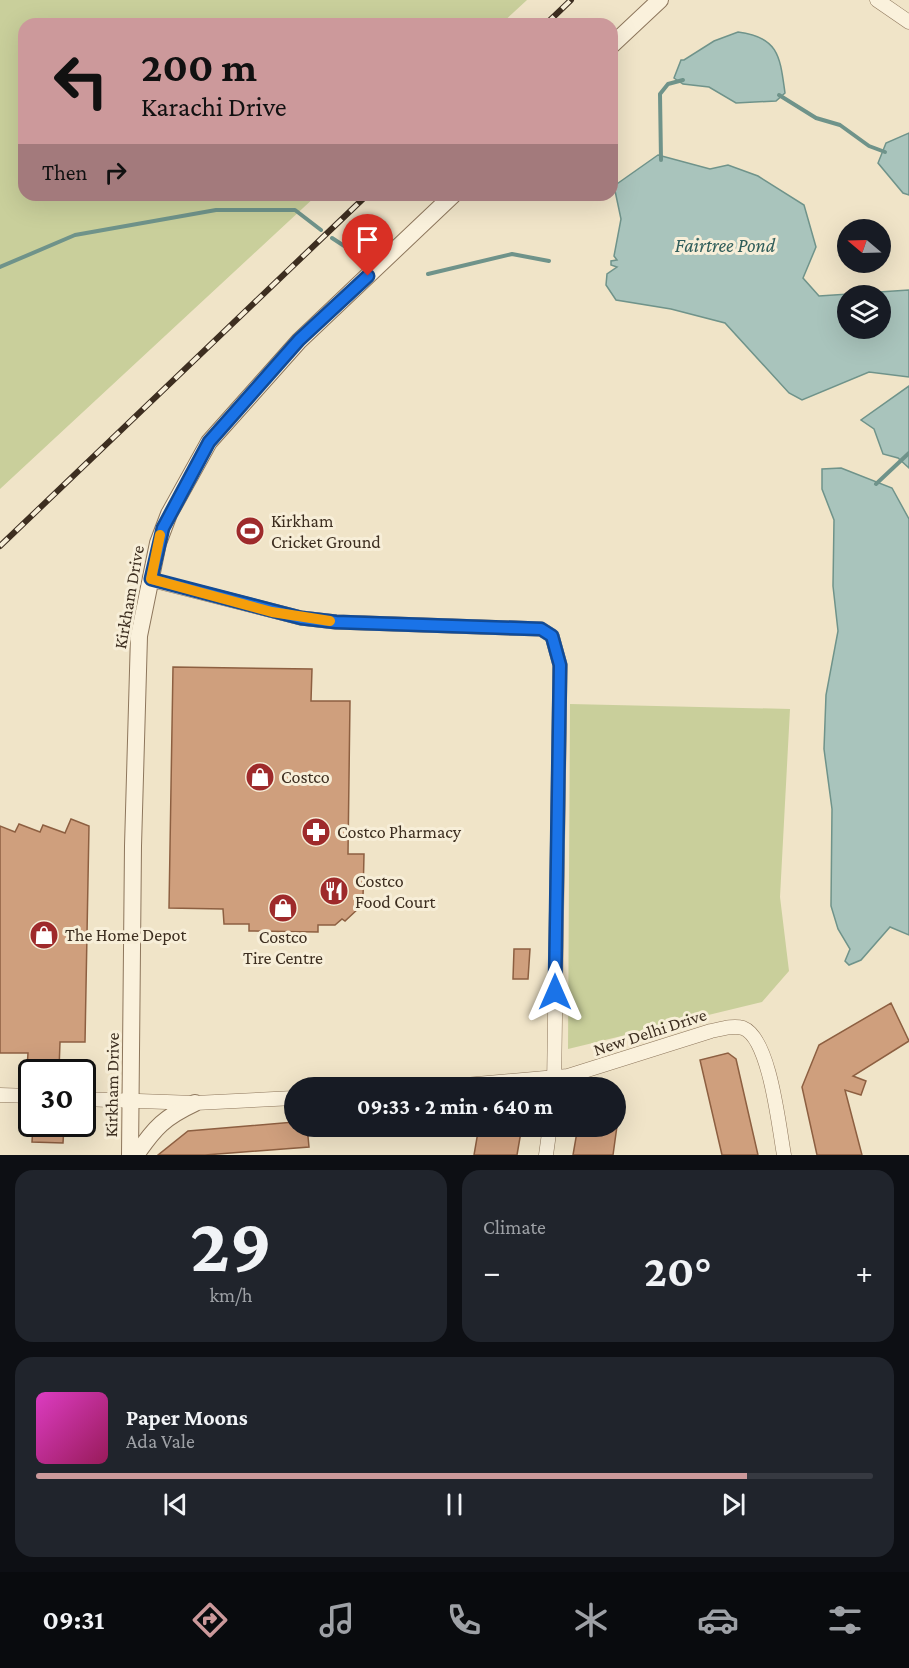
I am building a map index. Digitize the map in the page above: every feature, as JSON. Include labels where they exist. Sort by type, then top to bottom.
[{"type":"street","points":[[618,39],[660,0]]},
{"type":"street","points":[[877,0],[909,22]]},
{"type":"street","name":"Kirkham Drive","points":[[130,1155],[133,846],[139,636],[163,528],[209,442],[299,340],[447,201]]},
{"type":"street","points":[[151,579],[301,618],[336,622],[541,629],[552,636],[560,665],[554,1077]]},
{"type":"street","name":"New Delhi Drive","points":[[572,1077],[711,1031],[729,1027],[743,1028],[754,1036],[760,1048],[771,1085],[784,1155]]},
{"type":"street","points":[[0,1095],[18,1096]]},
{"type":"street","points":[[96,1100],[195,1103],[284,1099]]},
{"type":"street","points":[[136,1155],[155,1127],[172,1113],[195,1103]]},
{"type":"street","points":[[546,1155],[548,1137]]},
{"type":"green space","points":[[0,0],[527,0],[508,18],[18,18],[18,201],[311,201],[0,489]]},
{"type":"green space","points":[[570,704],[790,709],[780,897],[789,971],[762,1002],[568,1049]]},
{"type":"water","points":[[738,32],[762,39],[775,51],[779,59],[785,93],[776,101],[736,103],[709,87],[683,84],[674,78],[681,60],[714,41]]},
{"type":"water","points":[[909,133],[909,195],[903,193],[878,163],[886,143]]},
{"type":"water","name":"Fairtree Pond","points":[[658,155],[710,169],[728,165],[758,176],[804,205],[816,247],[803,278],[819,296],[837,295],[837,339],[891,339],[891,291],[909,290],[909,377],[869,372],[802,400],[789,393],[725,323],[671,309],[616,300],[606,285],[607,274],[617,267],[611,265],[611,261],[617,260],[614,256],[621,219],[617,201],[618,183]]},
{"type":"water","points":[[909,386],[909,468],[898,458],[883,454],[874,429],[861,420]]},
{"type":"water","points":[[841,468],[892,488],[909,519],[909,935],[890,927],[861,960],[849,965],[845,961],[850,949],[838,929],[831,906],[832,809],[824,749],[826,695],[838,631],[833,586],[834,520],[822,489],[822,469]]},
{"type":"building","name":"Costco","points":[[173,667],[312,669],[311,701],[350,701],[348,854],[364,854],[363,898],[356,904],[359,908],[345,921],[342,919],[335,925],[318,925],[318,932],[249,931],[249,924],[224,924],[223,909],[169,908]]},
{"type":"building","name":"The Home Depot","points":[[71,819],[89,826],[85,1042],[60,1042],[59,1059],[28,1059],[28,1053],[0,1053],[0,826],[15,832],[19,824],[40,832],[43,825],[65,833]]},
{"type":"building","points":[[514,949],[530,949],[528,979],[513,979]]},
{"type":"building","points":[[891,1003],[909,1041],[853,1076],[866,1081],[861,1095],[845,1090],[862,1155],[817,1155],[802,1087],[819,1045]]},
{"type":"building","points":[[728,1053],[736,1059],[758,1155],[722,1155],[700,1060]]},
{"type":"building","points":[[284,1123],[284,1137],[308,1137],[309,1147],[205,1155],[158,1155],[188,1131]]},
{"type":"building","points":[[32,1137],[63,1137],[63,1143],[32,1142]]},
{"type":"building","points":[[477,1137],[520,1137],[517,1155],[474,1155]]},
{"type":"building","points":[[576,1137],[615,1137],[613,1155],[573,1155]]},
{"type":"waterway","points":[[661,160],[660,94],[668,84],[683,80]]},
{"type":"waterway","points":[[779,95],[816,118],[840,125],[869,146],[885,152]]},
{"type":"waterway","points":[[0,267],[75,235],[216,210],[295,210],[321,230]]},
{"type":"waterway","points":[[332,238],[361,257]]},
{"type":"waterway","points":[[428,274],[512,254],[549,261]]},
{"type":"waterway","points":[[876,484],[909,453]]},
{"type":"railway","points":[[552,18],[571,0]]},
{"type":"railway","points":[[0,546],[361,201]]},
{"type":"slow traffic","points":[[160,535],[151,579],[272,612],[330,621]]},
{"type":"place","name":"Kirkham Cricket Ground","points":[[250,531]]},
{"type":"place","name":"Costco","points":[[260,777]]},
{"type":"place","name":"Costco Pharmacy","points":[[316,832]]},
{"type":"place","name":"Costco Food Court","points":[[334,891]]},
{"type":"place","name":"Costco Tire Centre","points":[[283,908]]},
{"type":"place","name":"The Home Depot","points":[[44,935]]},
{"type":"route","points":[[368,276],[299,340],[209,442],[163,528],[151,579],[301,618],[336,622],[541,629],[552,636],[560,665],[555,992]]}]
